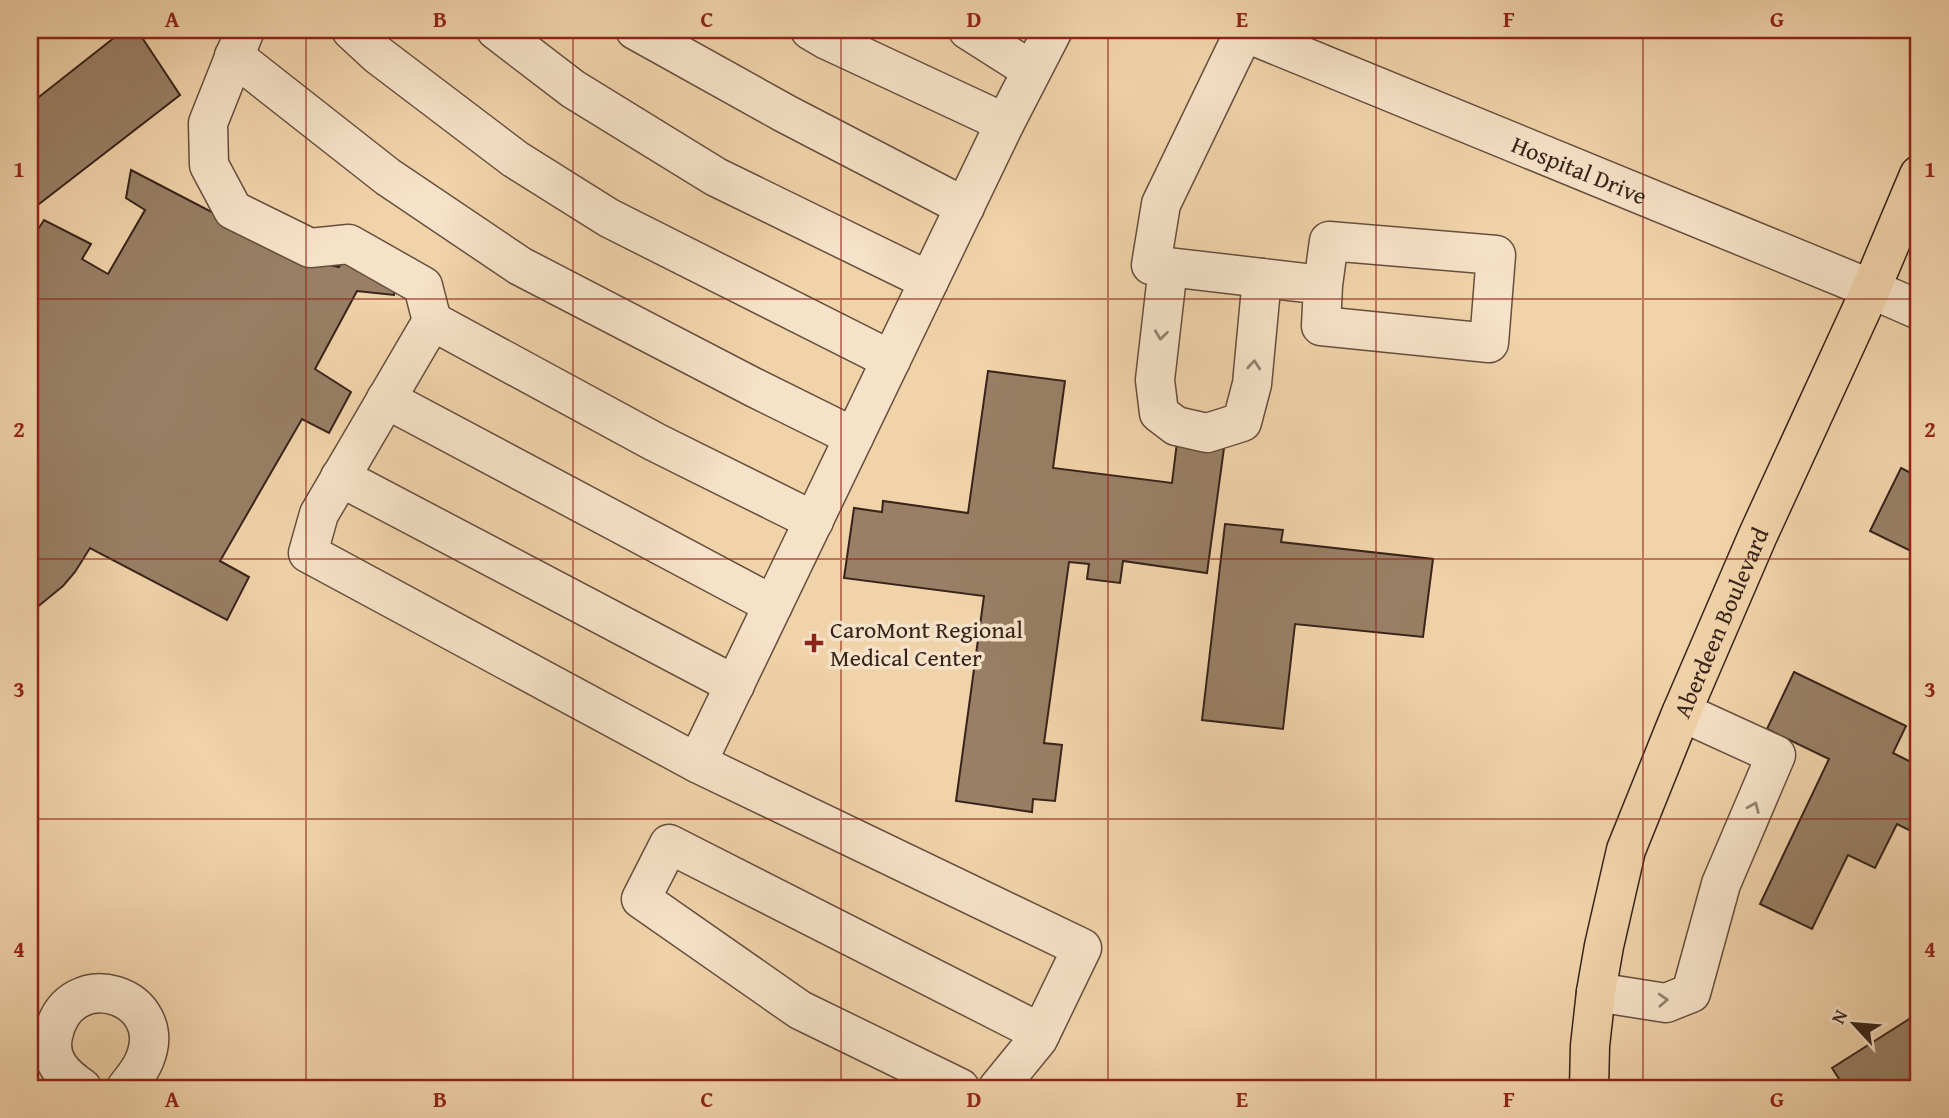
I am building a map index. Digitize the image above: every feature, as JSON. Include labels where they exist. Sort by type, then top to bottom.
[{"type":"main road","name":"Aberdeen Boulevard","points":[[1590,1088],[1590,1046],[1596,992],[1626,850],[1758,535],[1871,289],[1919,175]]},
{"type":"street","points":[[351,30],[378,55],[515,159],[609,218],[891,360]]},
{"type":"street","points":[[496,30],[572,89],[716,177],[929,281]]},
{"type":"street","points":[[635,30],[786,114],[965,207]]},
{"type":"street","points":[[810,30],[1005,123]]},
{"type":"street","points":[[968,30],[1031,70]]},
{"type":"street","points":[[696,763],[1005,123],[1053,30]]},
{"type":"street","points":[[1241,31],[1161,204],[1151,265],[1323,285]]},
{"type":"street","name":"Hospital Drive","points":[[1241,31],[1919,310]]},
{"type":"street","points":[[854,437],[520,266],[388,177],[239,43],[208,123],[209,165],[233,210],[310,248],[349,244],[423,286],[432,321],[319,514],[308,553],[696,763],[1082,948],[1038,1039],[998,1088]]},
{"type":"street","points":[[1329,241],[1496,255],[1489,343],[1321,326],[1323,285],[1329,241]]},
{"type":"street","points":[[1168,267],[1155,380],[1159,413],[1176,426],[1206,433],[1242,422],[1252,384],[1262,278]]},
{"type":"street","points":[[432,321],[655,442],[814,520]]},
{"type":"street","points":[[386,399],[773,605]]},
{"type":"street","points":[[340,477],[734,685]]},
{"type":"street","points":[[1596,992],[1666,1003],[1692,993],[1721,884],[1776,755],[1682,712]]},
{"type":"street","points":[[960,1088],[800,1010],[641,899],[669,844],[1041,1033]]},
{"type":"street","points":[[82,1088],[67,1078],[55,1063],[51,1046],[60,1015],[74,1000],[94,992],[115,994],[132,1003],[145,1019],[150,1042],[140,1069],[126,1088]]},
{"type":"building","points":[[124,30],[137,30],[180,95],[30,211],[30,104]]},
{"type":"building","points":[[131,170],[300,258],[339,267],[342,260],[397,280],[394,295],[357,291],[315,369],[351,392],[329,433],[302,419],[220,561],[249,577],[227,620],[90,548],[63,586],[30,613],[30,242],[44,220],[91,244],[82,259],[108,274],[145,210],[126,198]]},
{"type":"building","points":[[988,371],[1065,381],[1053,468],[1172,483],[1177,442],[1224,448],[1207,573],[1123,561],[1120,583],[1087,579],[1089,564],[1069,562],[1044,743],[1062,745],[1055,801],[1033,799],[1032,812],[956,801],[984,596],[844,578],[854,508],[882,512],[883,501],[968,513]]},
{"type":"building","points":[[1901,468],[1919,477],[1919,555],[1870,531]]},
{"type":"building","points":[[1225,524],[1283,530],[1281,542],[1433,559],[1423,637],[1295,624],[1283,729],[1202,720]]},
{"type":"building","points":[[1794,672],[1906,726],[1893,753],[1919,766],[1919,835],[1897,824],[1875,868],[1848,855],[1812,929],[1760,904],[1829,759],[1767,729]]},
{"type":"building","points":[[1914,1016],[1919,1024],[1919,1088],[1845,1088],[1832,1068]]},
{"type":"place","name":"CaroMont Regional Medical Center","points":[[814,643]]}]
